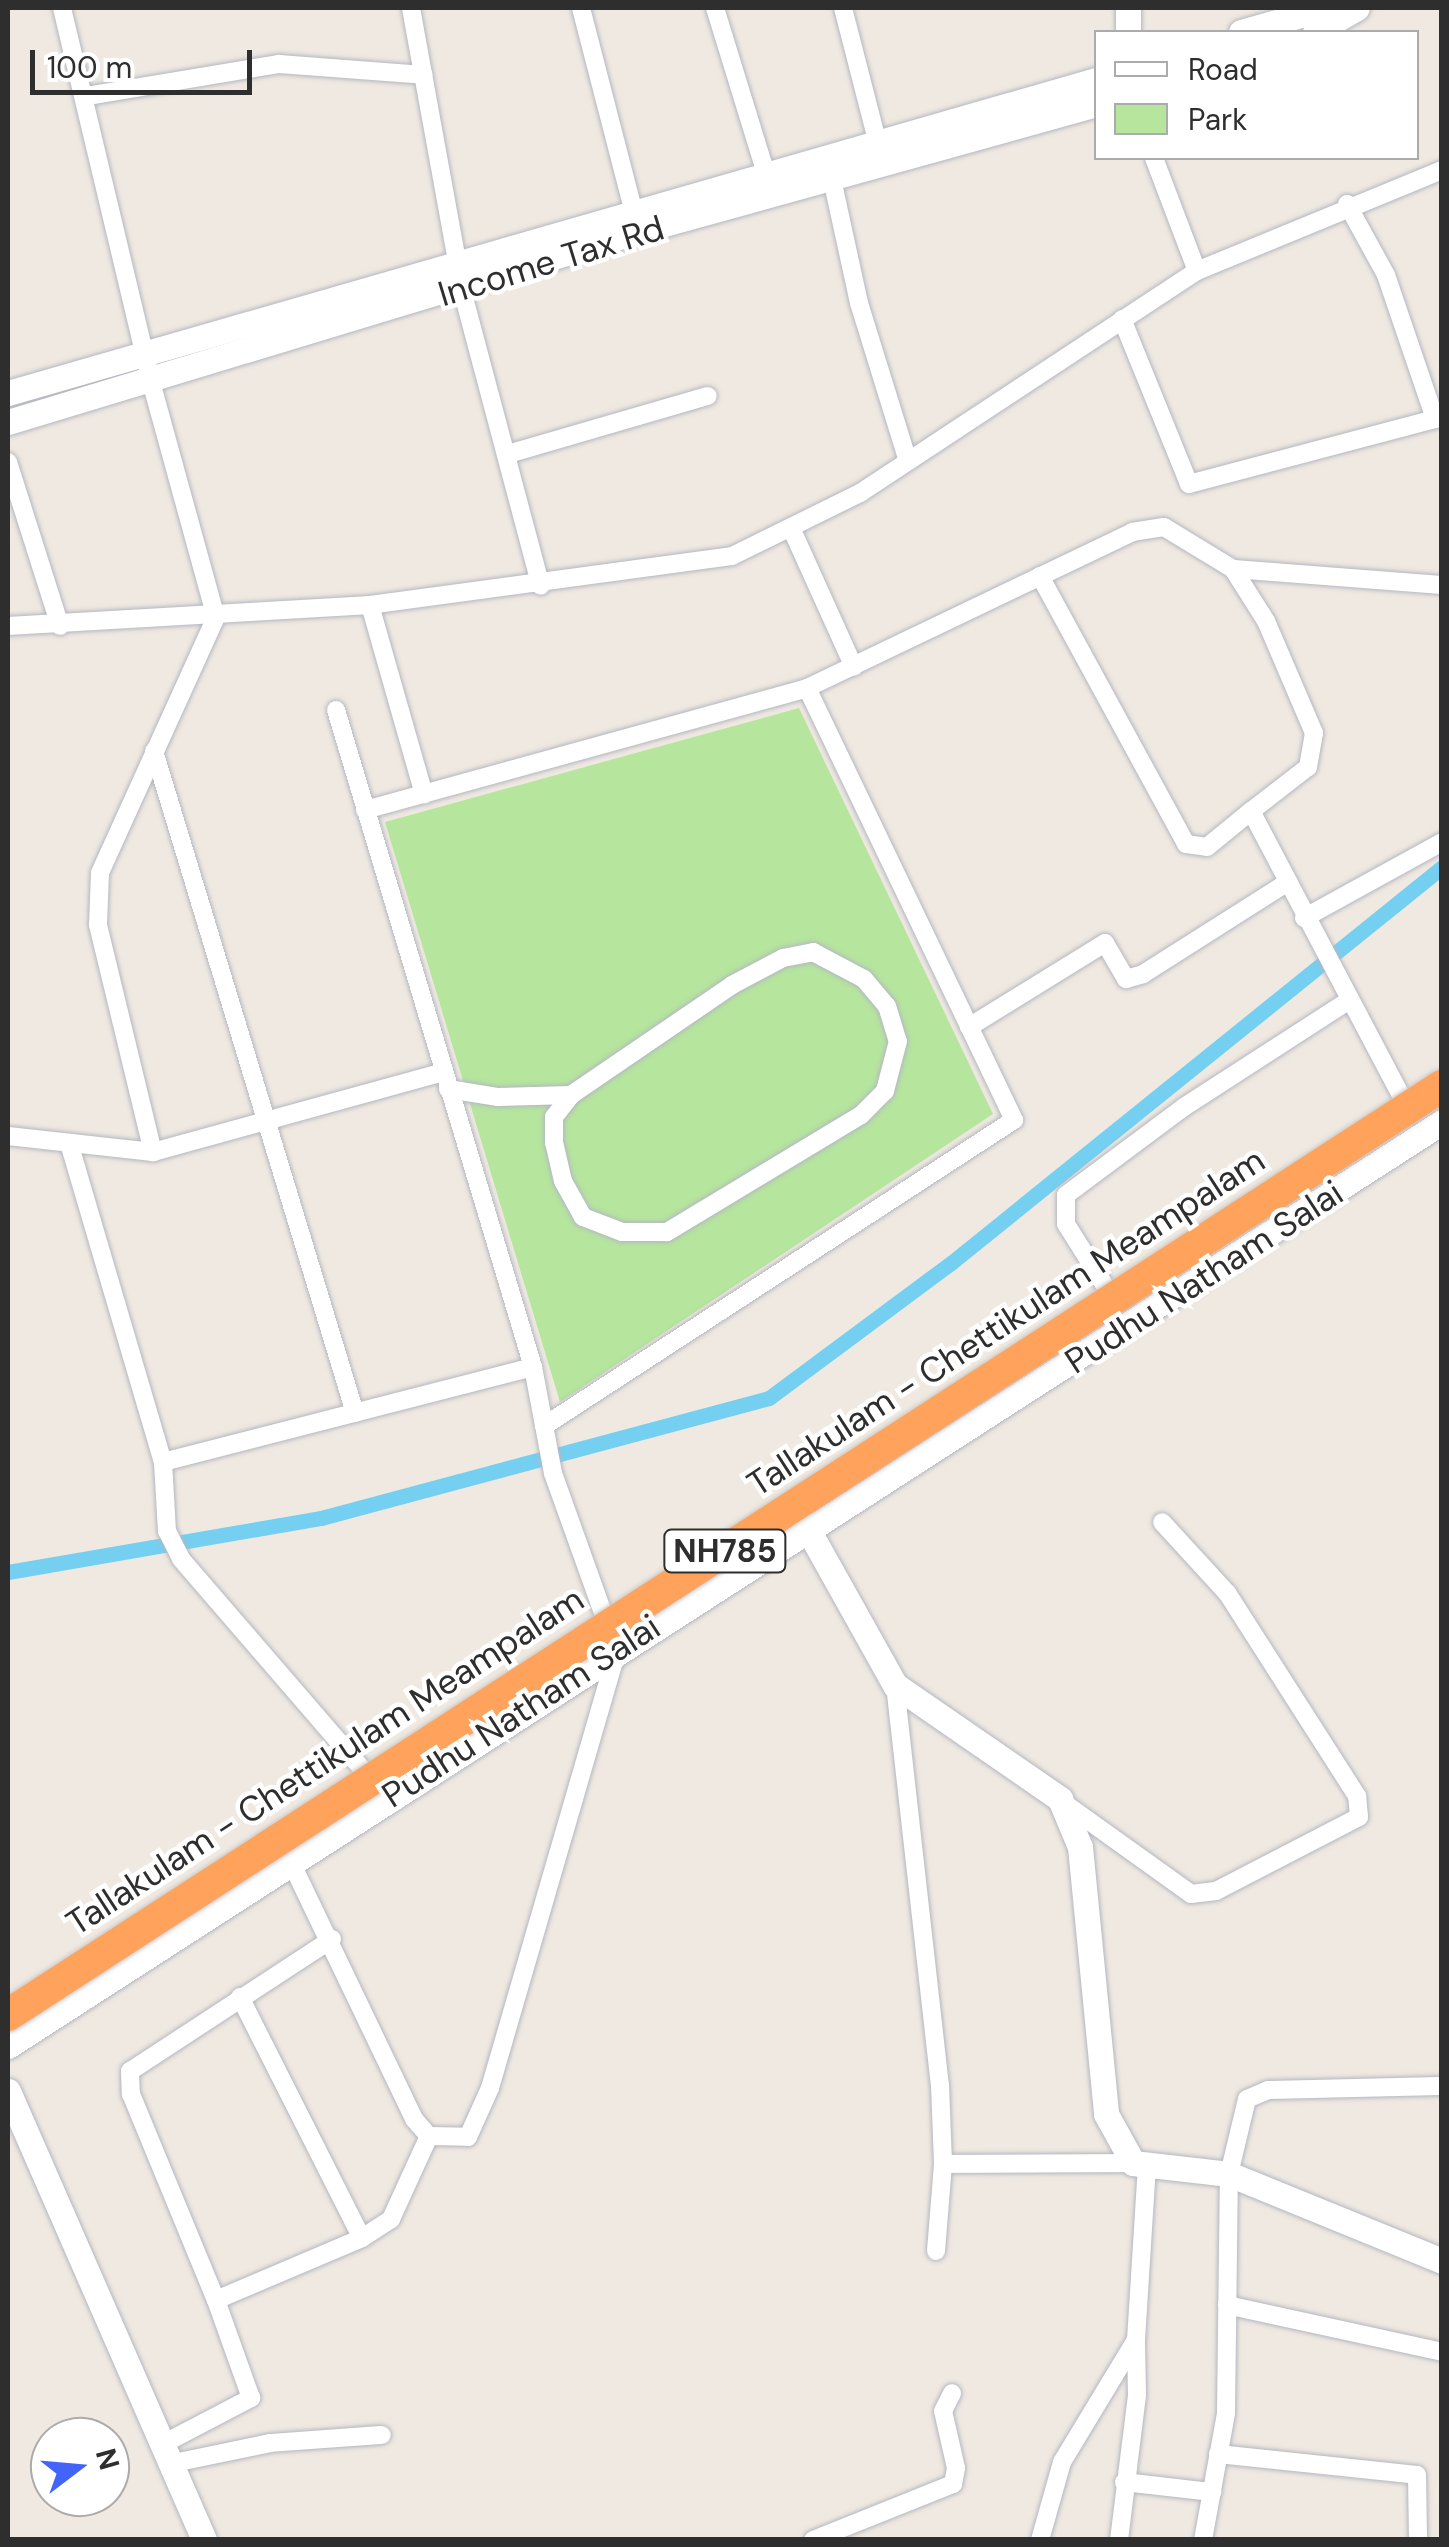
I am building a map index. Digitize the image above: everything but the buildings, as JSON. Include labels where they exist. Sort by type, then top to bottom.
[{"type":"highway","name":"Tallakulam - Chettikulam Meampalam","points":[[8,2015],[1442,1086]]},
{"type":"highway","name":"Tallakulam - Chettikulam Meampalam","points":[[8,2033],[1127,1318],[1442,1107]]},
{"type":"main road","points":[[1247,30],[1325,8]]},
{"type":"main road","points":[[1319,30],[1358,8]]},
{"type":"main road","name":"Income Tax Rd","points":[[8,393],[143,350],[457,262],[636,220],[773,198],[832,179],[880,153],[1094,81]]},
{"type":"main road","name":"Income Tax Rd","points":[[8,422],[462,290],[765,171],[880,153],[1094,104]]},
{"type":"main road","name":"Pudhu Natham Salai","points":[[8,2003],[1442,1072]]},
{"type":"main road","name":"Pudhu Natham Salai","points":[[8,2046],[385,1798],[810,1532],[1432,1129]]},
{"type":"main road","points":[[788,1495],[895,1685],[1060,1800],[1080,1847],[1106,2114],[1140,2164],[1229,2174],[1442,2261]]},
{"type":"main road","points":[[8,2091],[204,2540]]},
{"type":"street","points":[[62,8],[87,96],[150,378],[216,617],[100,873],[96,902],[153,1152]]},
{"type":"street","points":[[411,8],[462,290],[541,586]]},
{"type":"street","points":[[581,8],[636,220]]},
{"type":"street","points":[[715,8],[773,198]]},
{"type":"street","points":[[843,8],[880,153]]},
{"type":"street","points":[[87,96],[279,64],[424,75]]},
{"type":"street","points":[[1155,160],[1198,270]]},
{"type":"street","points":[[8,626],[216,617],[370,605],[541,586],[732,556],[792,530],[908,461],[1198,270],[1347,204],[1442,170]]},
{"type":"street","points":[[832,179],[858,303],[908,461]]},
{"type":"street","points":[[1122,320],[1189,484],[1439,418],[1386,275],[1347,204]]},
{"type":"street","points":[[508,454],[708,396]]},
{"type":"street","points":[[8,462],[60,626]]},
{"type":"street","points":[[365,810],[807,688],[1132,532],[1164,526],[1233,568],[1442,585]]},
{"type":"street","points":[[792,530],[854,667]]},
{"type":"street","points":[[1040,576],[1186,844],[1207,847],[1308,767],[1314,733],[1266,621],[1233,568]]},
{"type":"street","points":[[370,605],[424,794]]},
{"type":"street","points":[[544,1426],[1014,1120],[807,688]]},
{"type":"street","points":[[290,1860],[332,1939],[414,2119],[429,2136],[458,2140],[474,2130],[617,1652],[552,1473],[533,1367],[336,710]]},
{"type":"street","points":[[154,751],[262,1122],[355,1412]]},
{"type":"street","points":[[1251,812],[1327,966],[1402,1098],[1432,1129]]},
{"type":"street","points":[[1304,918],[1442,842]]},
{"type":"street","points":[[969,1027],[1104,943],[1126,979],[1143,974],[1288,882]]},
{"type":"street","points":[[8,1136],[153,1152],[262,1122],[446,1081],[498,1097],[571,1095],[732,985],[783,958],[813,952],[864,979],[887,1006],[898,1041],[885,1091],[861,1116],[667,1232],[622,1232],[584,1217],[562,1181],[554,1143],[554,1118],[571,1095]]},
{"type":"street","points":[[1131,1326],[1066,1224],[1062,1208],[1077,1181],[1348,1000]]},
{"type":"street","points":[[69,1143],[163,1462],[168,1532],[181,1558],[366,1769],[385,1798]]},
{"type":"street","points":[[163,1462],[533,1367]]},
{"type":"street","points":[[1060,1800],[1191,1894],[1216,1891],[1359,1816],[1357,1796],[1227,1594],[1162,1522]]},
{"type":"street","points":[[895,1685],[940,2085],[943,2164],[936,2250]]},
{"type":"street","points":[[165,2455],[251,2398],[128,2082],[136,2064],[332,1939]]},
{"type":"street","points":[[240,1997],[362,2238]]},
{"type":"street","points":[[1203,2540],[1218,2454],[1227,2304],[1229,2174],[1248,2099],[1256,2092],[1442,2086]]},
{"type":"street","points":[[216,2300],[362,2238],[398,2208],[429,2136]]},
{"type":"street","points":[[943,2164],[1140,2164],[1137,2395],[1119,2540]]},
{"type":"street","points":[[1227,2304],[1442,2352]]},
{"type":"street","points":[[1040,2540],[1062,2462],[1136,2340]]},
{"type":"street","points":[[813,2540],[952,2484],[956,2468],[943,2411],[952,2393]]},
{"type":"street","points":[[165,2455],[382,2435]]},
{"type":"street","points":[[1218,2454],[1417,2475],[1418,2540]]},
{"type":"street","points":[[1124,2482],[1212,2492]]},
{"type":"green space","points":[[799,708],[993,1114],[560,1402],[385,822]]},
{"type":"waterway","points":[[8,1572],[321,1518],[769,1398],[951,1263],[1442,867]]}]
